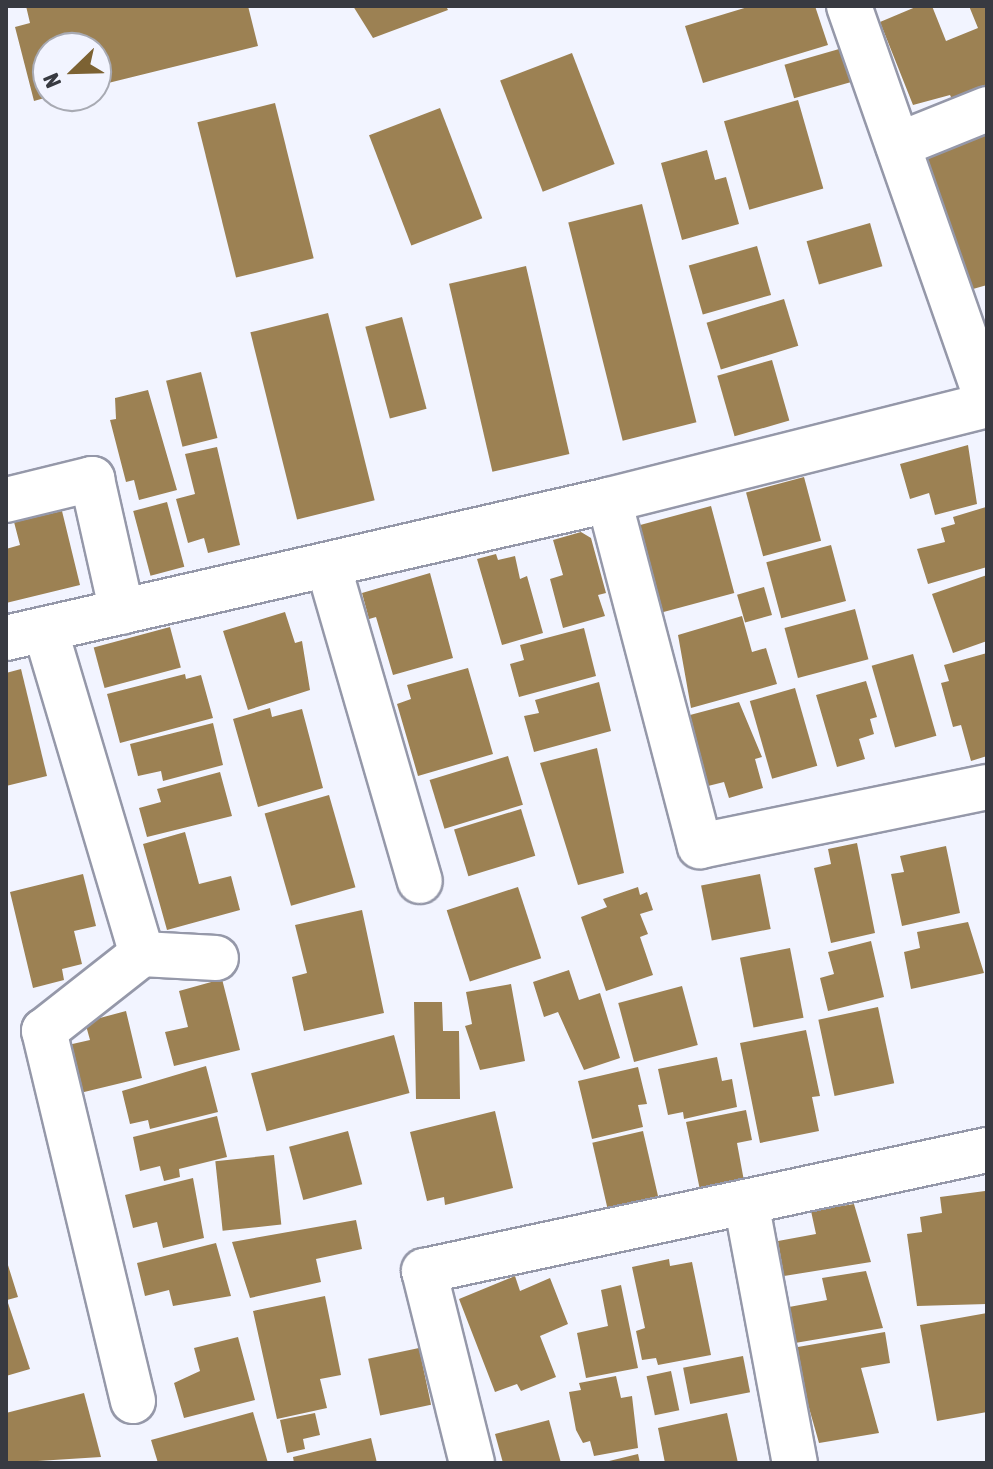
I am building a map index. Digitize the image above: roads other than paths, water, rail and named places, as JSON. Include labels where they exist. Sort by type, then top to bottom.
[{"type":"street","points":[[142,954],[26,634],[609,500],[987,403],[849,6]]},
{"type":"street","points":[[898,145],[987,109]]},
{"type":"street","points":[[6,500],[92,479],[122,612]]},
{"type":"street","points":[[609,500],[700,846],[987,787]]},
{"type":"street","points":[[328,565],[420,881]]},
{"type":"street","points":[[133,1401],[44,1031],[142,954],[216,958]]},
{"type":"street","points":[[472,1463],[424,1271],[987,1150]]},
{"type":"street","points":[[746,1202],[795,1463]]}]
